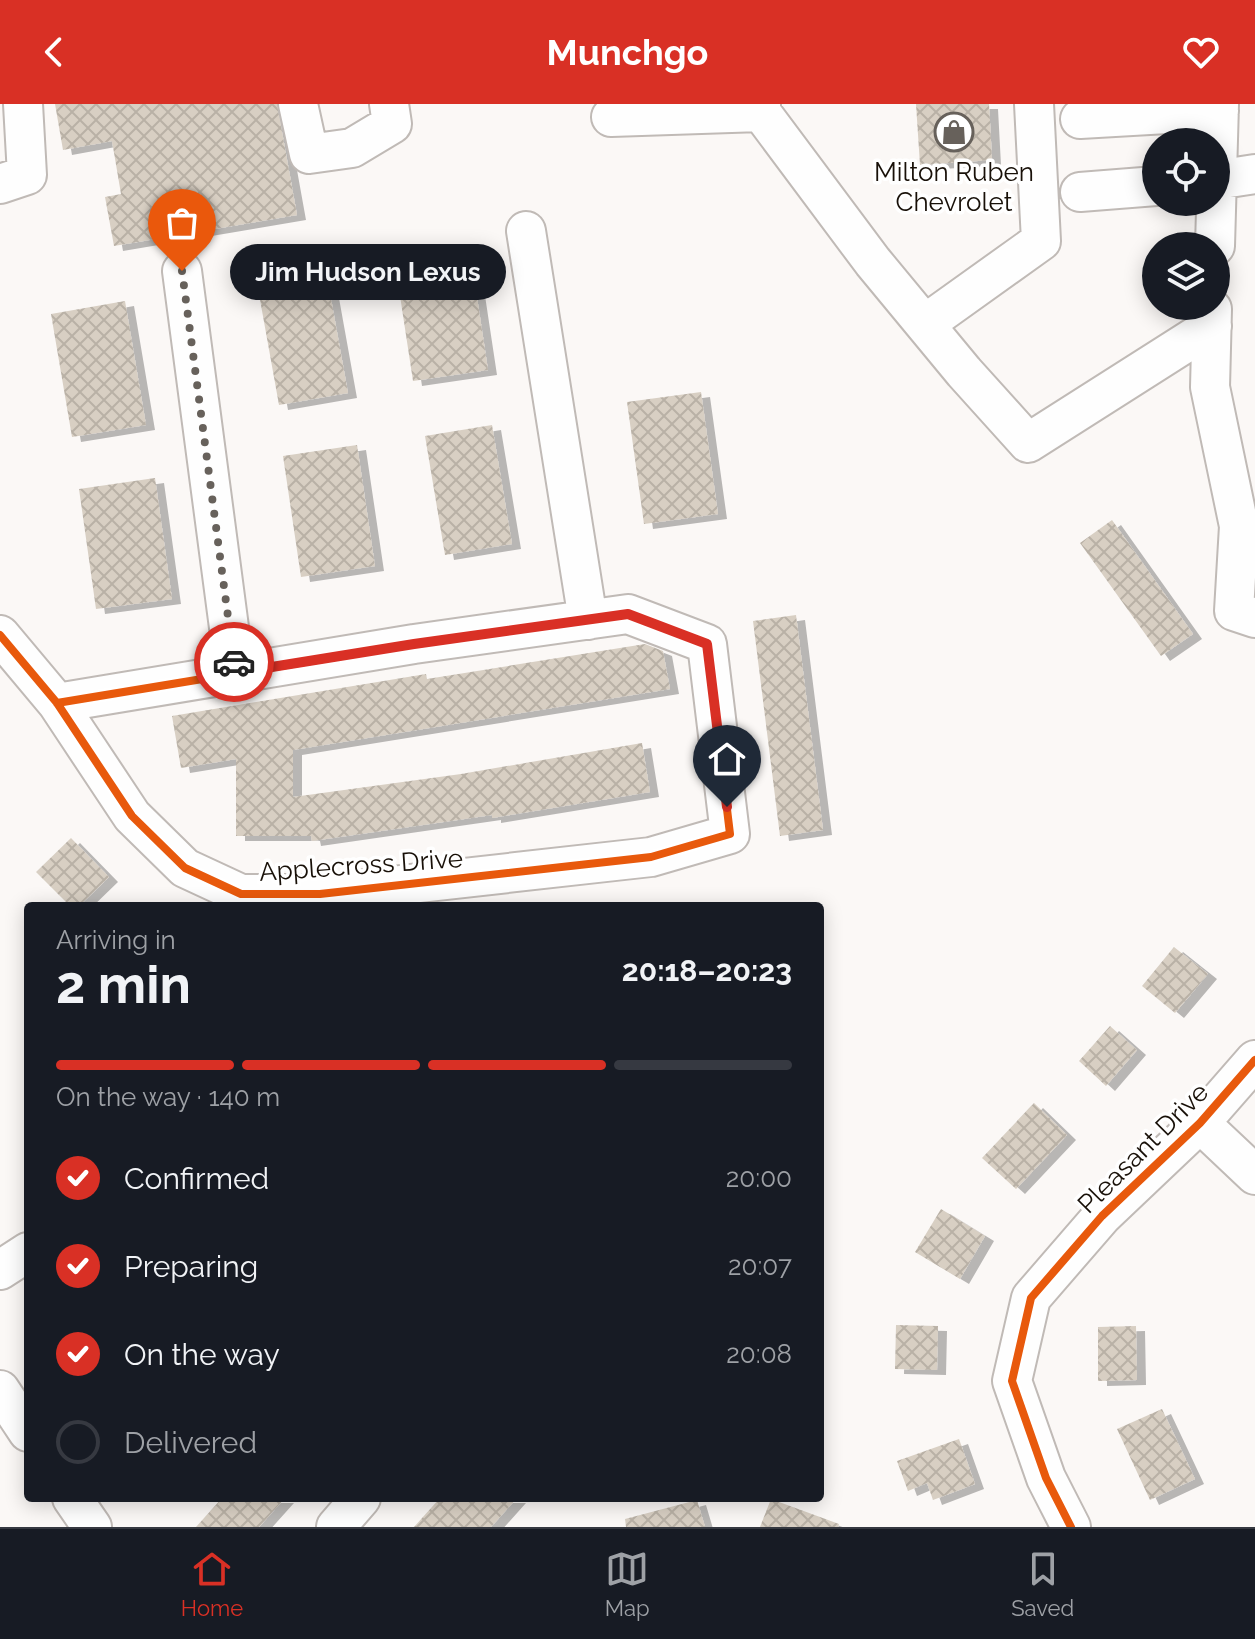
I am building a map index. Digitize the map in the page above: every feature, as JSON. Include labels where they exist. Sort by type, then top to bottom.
[{"type":"street","points":[[0,184],[27,175],[23,104]]},
{"type":"street","points":[[298,104],[309,154],[352,148],[392,124],[389,104]]},
{"type":"street","points":[[925,324],[1041,241],[1034,104]]},
{"type":"street","points":[[611,117],[761,108],[873,262],[1028,443],[1206,320]]},
{"type":"street","points":[[1080,119],[1219,108],[1218,128]]},
{"type":"street","points":[[1230,178],[1255,174]]},
{"type":"street","points":[[1080,192],[1142,187]]},
{"type":"street","points":[[57,703],[414,644],[588,620],[526,231]]},
{"type":"street","points":[[182,271],[235,673]]},
{"type":"street","points":[[1212,320],[1210,387],[1247,528],[1234,611],[1255,618]]},
{"type":"street","name":"Applecross Drive","points":[[0,636],[57,703],[132,816],[185,868],[241,894],[320,894],[651,857],[730,834],[707,644],[628,614],[588,620]]},
{"type":"street","name":"Pleasant Drive","points":[[1071,1527],[1046,1478],[1012,1381],[1031,1298],[1102,1216],[1200,1123],[1255,1060]]},
{"type":"street","points":[[1200,1123],[1255,1175]]},
{"type":"street","points":[[0,1270],[24,1255]]},
{"type":"street","points":[[0,1390],[24,1426]]},
{"type":"street","points":[[75,1502],[92,1527]]},
{"type":"street","points":[[336,1527],[358,1502]]},
{"type":"building","points":[[55,104],[277,104],[297,215],[114,246],[105,197],[121,194],[112,141],[63,150]]},
{"type":"building","name":"Milton Ruben Chevrolet","points":[[916,104],[989,104],[992,160],[920,165]]},
{"type":"building","points":[[470,251],[488,370],[413,381],[395,263]]},
{"type":"building","points":[[326,271],[348,393],[279,405],[257,283]]},
{"type":"building","points":[[125,301],[146,425],[72,437],[51,314]]},
{"type":"building","points":[[701,392],[718,514],[644,524],[627,402]]},
{"type":"building","points":[[492,425],[512,544],[445,555],[425,436]]},
{"type":"building","points":[[357,445],[375,566],[301,577],[283,456]]},
{"type":"building","points":[[155,478],[172,599],[96,609],[79,489]]},
{"type":"building","points":[[1112,520],[1193,634],[1161,656],[1080,543]]},
{"type":"building","points":[[796,615],[823,830],[780,836],[753,621]]},
{"type":"building","points":[[645,644],[663,651],[670,689],[293,750],[293,797],[461,774],[642,743],[650,792],[492,818],[492,815],[312,841],[311,836],[236,836],[236,759],[181,768],[172,716],[426,674],[427,679]]},
{"type":"building","points":[[71,838],[109,877],[83,902],[66,902],[36,872]]},
{"type":"building","points":[[1174,947],[1208,974],[1175,1013],[1142,986]]},
{"type":"building","points":[[1110,1026],[1137,1050],[1106,1086],[1079,1061]]},
{"type":"building","points":[[1034,1103],[1067,1135],[1016,1189],[982,1158]]},
{"type":"building","points":[[941,1209],[985,1236],[960,1279],[915,1252]]},
{"type":"building","points":[[896,1325],[938,1326],[937,1370],[895,1369]]},
{"type":"building","points":[[1136,1326],[1137,1380],[1098,1381],[1098,1327]]},
{"type":"building","points":[[1162,1409],[1195,1479],[1150,1500],[1117,1429]]},
{"type":"building","points":[[959,1439],[975,1484],[933,1500],[927,1483],[908,1491],[897,1461]]},
{"type":"building","points":[[218,1502],[281,1502],[259,1527],[196,1527]]},
{"type":"building","points":[[436,1502],[513,1502],[491,1527],[414,1527]]},
{"type":"building","points":[[698,1502],[705,1527],[626,1527],[625,1519]]},
{"type":"building","points":[[770,1502],[779,1502],[839,1524],[838,1527],[760,1527]]},
{"type":"cycle path","points":[[0,635],[57,703],[132,816],[185,868],[241,894],[320,894],[651,857],[730,834],[707,644],[628,614],[414,644],[57,703]]},
{"type":"cycle path","points":[[1071,1527],[1046,1478],[1012,1381],[1031,1298],[1102,1216],[1200,1123],[1255,1060]]},
{"type":"way so far","points":[[182,271],[234,662]]},
{"type":"place","name":"Milton Ruben Chevrolet","points":[[954,132]]},
{"type":"place","name":"Jim Hudson Lexus","points":[[182,271]]},
{"type":"route","points":[[234,662],[235,673],[628,614],[707,644],[727,807]]}]
